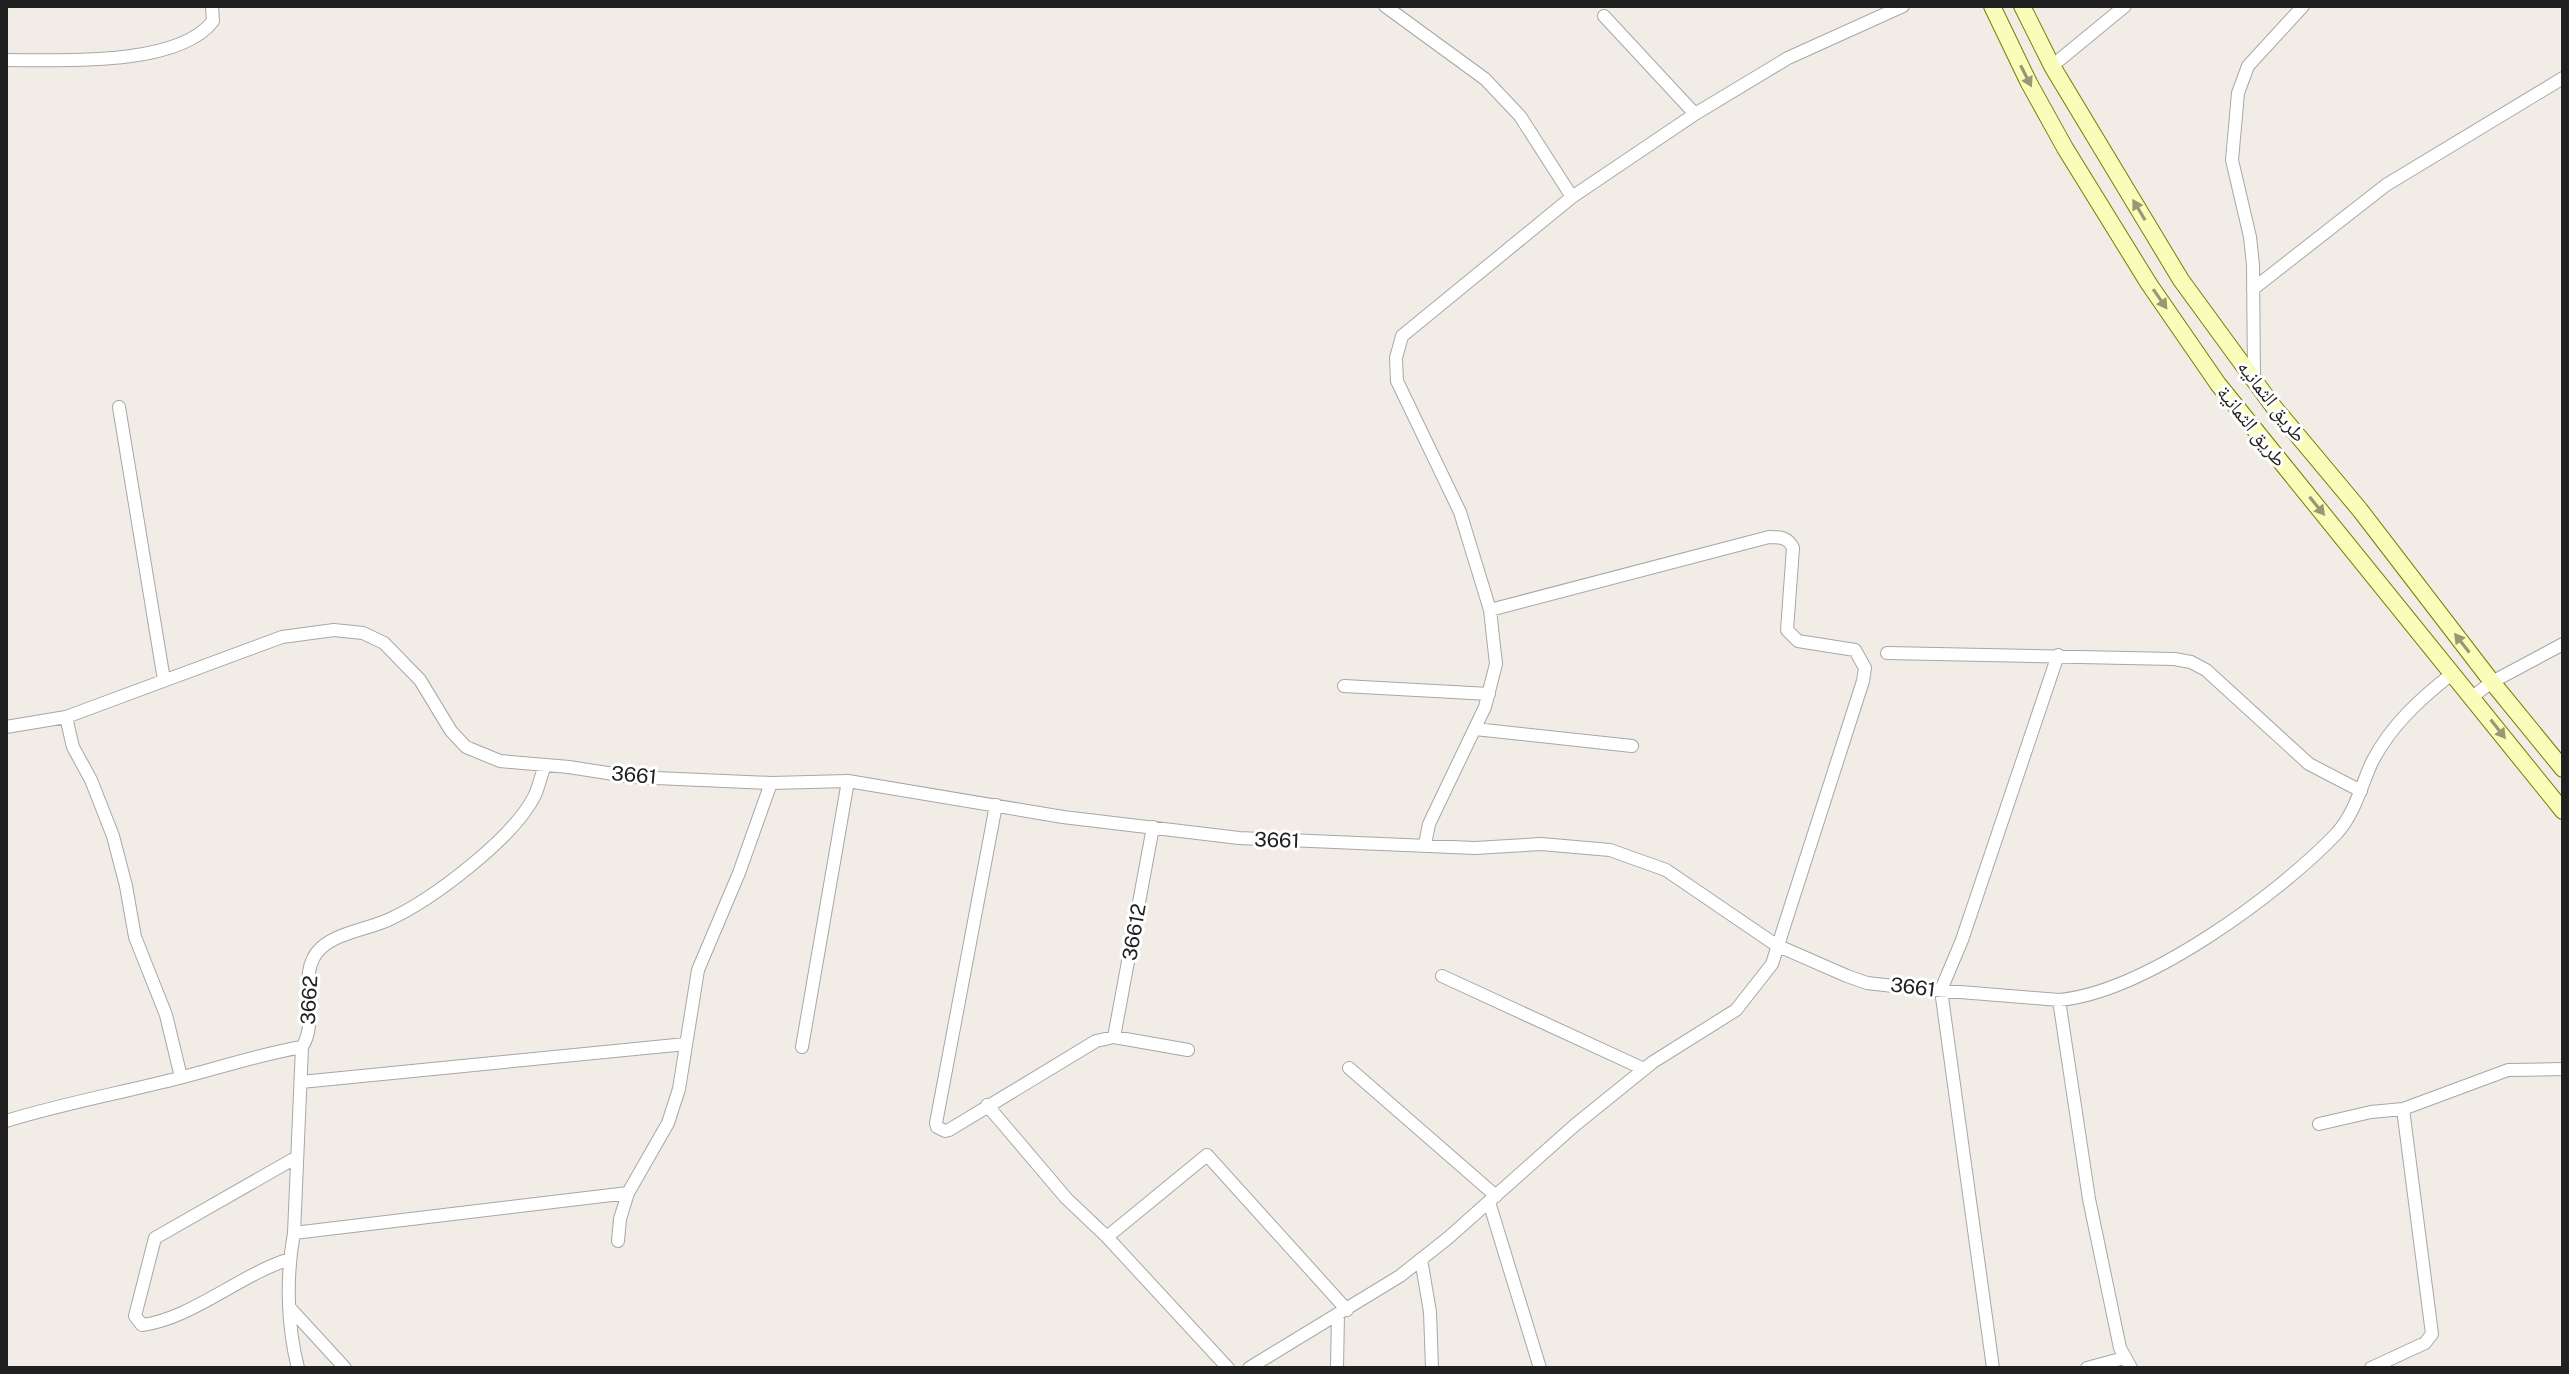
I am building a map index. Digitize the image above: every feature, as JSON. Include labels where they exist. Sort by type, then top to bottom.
[{"type":"street","points":[[6,60],[128,57],[155,51],[200,36],[213,21],[212,6]]},
{"type":"street","points":[[1385,6],[1485,79],[1520,116],[1572,197]]},
{"type":"street","points":[[1425,844],[1429,824],[1489,694],[1496,664],[1490,610],[1460,512],[1397,381],[1396,358],[1402,336],[1572,197],[1695,114],[1788,58],[1903,6]]},
{"type":"street","name":"طريق الثمانية","points":[[1992,6],[2065,148],[2149,284],[2210,372],[2563,811]]},
{"type":"street","name":"طريق الثمانيه","points":[[2022,6],[2052,66],[2181,280],[2254,380],[2563,769]]},
{"type":"street","points":[[2052,66],[2125,6]]},
{"type":"street","points":[[2254,380],[2250,237],[2232,160],[2238,93],[2248,66],[2303,6]]},
{"type":"street","points":[[1604,16],[1695,114]]},
{"type":"street","points":[[2253,289],[2386,185],[2563,78]]},
{"type":"street","points":[[119,407],[164,680]]},
{"type":"street","points":[[1249,1368],[1342,1312],[1421,1259],[1644,1069],[1736,1010],[1772,964],[1863,681],[1865,668],[1855,650],[1798,641],[1787,630],[1793,548],[1783,537],[1769,537],[1490,610]]},
{"type":"street","name":"3661","points":[[6,727],[66,717],[282,637],[334,630],[363,633],[384,643],[420,680],[451,731],[466,747],[500,761],[633,777],[771,783],[848,781],[1063,817],[1239,838],[1475,848],[1541,844],[1610,850],[1628,854],[1675,875],[1776,945],[1867,983],[2059,1000],[2103,991],[2228,924],[2338,831],[2361,791],[2372,762],[2402,718],[2453,673]]},
{"type":"street","points":[[2472,697],[2492,682],[2563,644]]},
{"type":"street","points":[[1887,653],[2058,655],[2191,662],[2206,670],[2309,764],[2361,791]]},
{"type":"street","points":[[1993,1368],[1941,990],[1962,940],[2058,655]]},
{"type":"street","points":[[1344,686],[1489,694]]},
{"type":"street","points":[[66,717],[73,747],[91,780],[113,836],[135,937],[166,1015],[181,1077]]},
{"type":"street","points":[[1475,729],[1632,746]]},
{"type":"street","name":"3662","points":[[6,1121],[92,1097],[302,1047],[308,1030],[310,968],[322,947],[406,911],[464,871],[497,841],[527,806],[545,766]]},
{"type":"street","points":[[802,1047],[848,781]]},
{"type":"street","points":[[618,1241],[620,1219],[628,1193],[668,1123],[679,1089],[698,970],[739,873],[771,783]]},
{"type":"street","points":[[996,805],[937,1127],[945,1131],[1096,1041],[1114,1037],[1188,1050]]},
{"type":"street","name":"36612","points":[[1114,1037],[1153,827]]},
{"type":"street","points":[[1442,976],[1644,1069]]},
{"type":"street","points":[[2059,1000],[2089,1199],[2120,1348],[2128,1363],[2087,1368]]},
{"type":"street","points":[[301,1082],[686,1044]]},
{"type":"street","points":[[298,1368],[291,1332],[290,1259],[294,1233],[302,1047]]},
{"type":"street","points":[[1349,1068],[1492,1199],[1540,1368]]},
{"type":"street","points":[[2319,1124],[2371,1112],[2403,1109],[2508,1070],[2563,1069]]},
{"type":"street","points":[[987,1105],[1066,1198],[1107,1237],[1228,1368]]},
{"type":"street","points":[[2371,1368],[2425,1343],[2432,1334],[2403,1109]]},
{"type":"street","points":[[1107,1237],[1207,1155],[1342,1312],[1337,1368]]},
{"type":"street","points":[[290,1259],[256,1271],[194,1306],[151,1324],[142,1325],[135,1316],[155,1238],[297,1157]]},
{"type":"street","points":[[294,1233],[628,1193]]},
{"type":"street","points":[[1421,1259],[1430,1312],[1432,1368]]},
{"type":"street","points":[[290,1308],[345,1368]]}]
